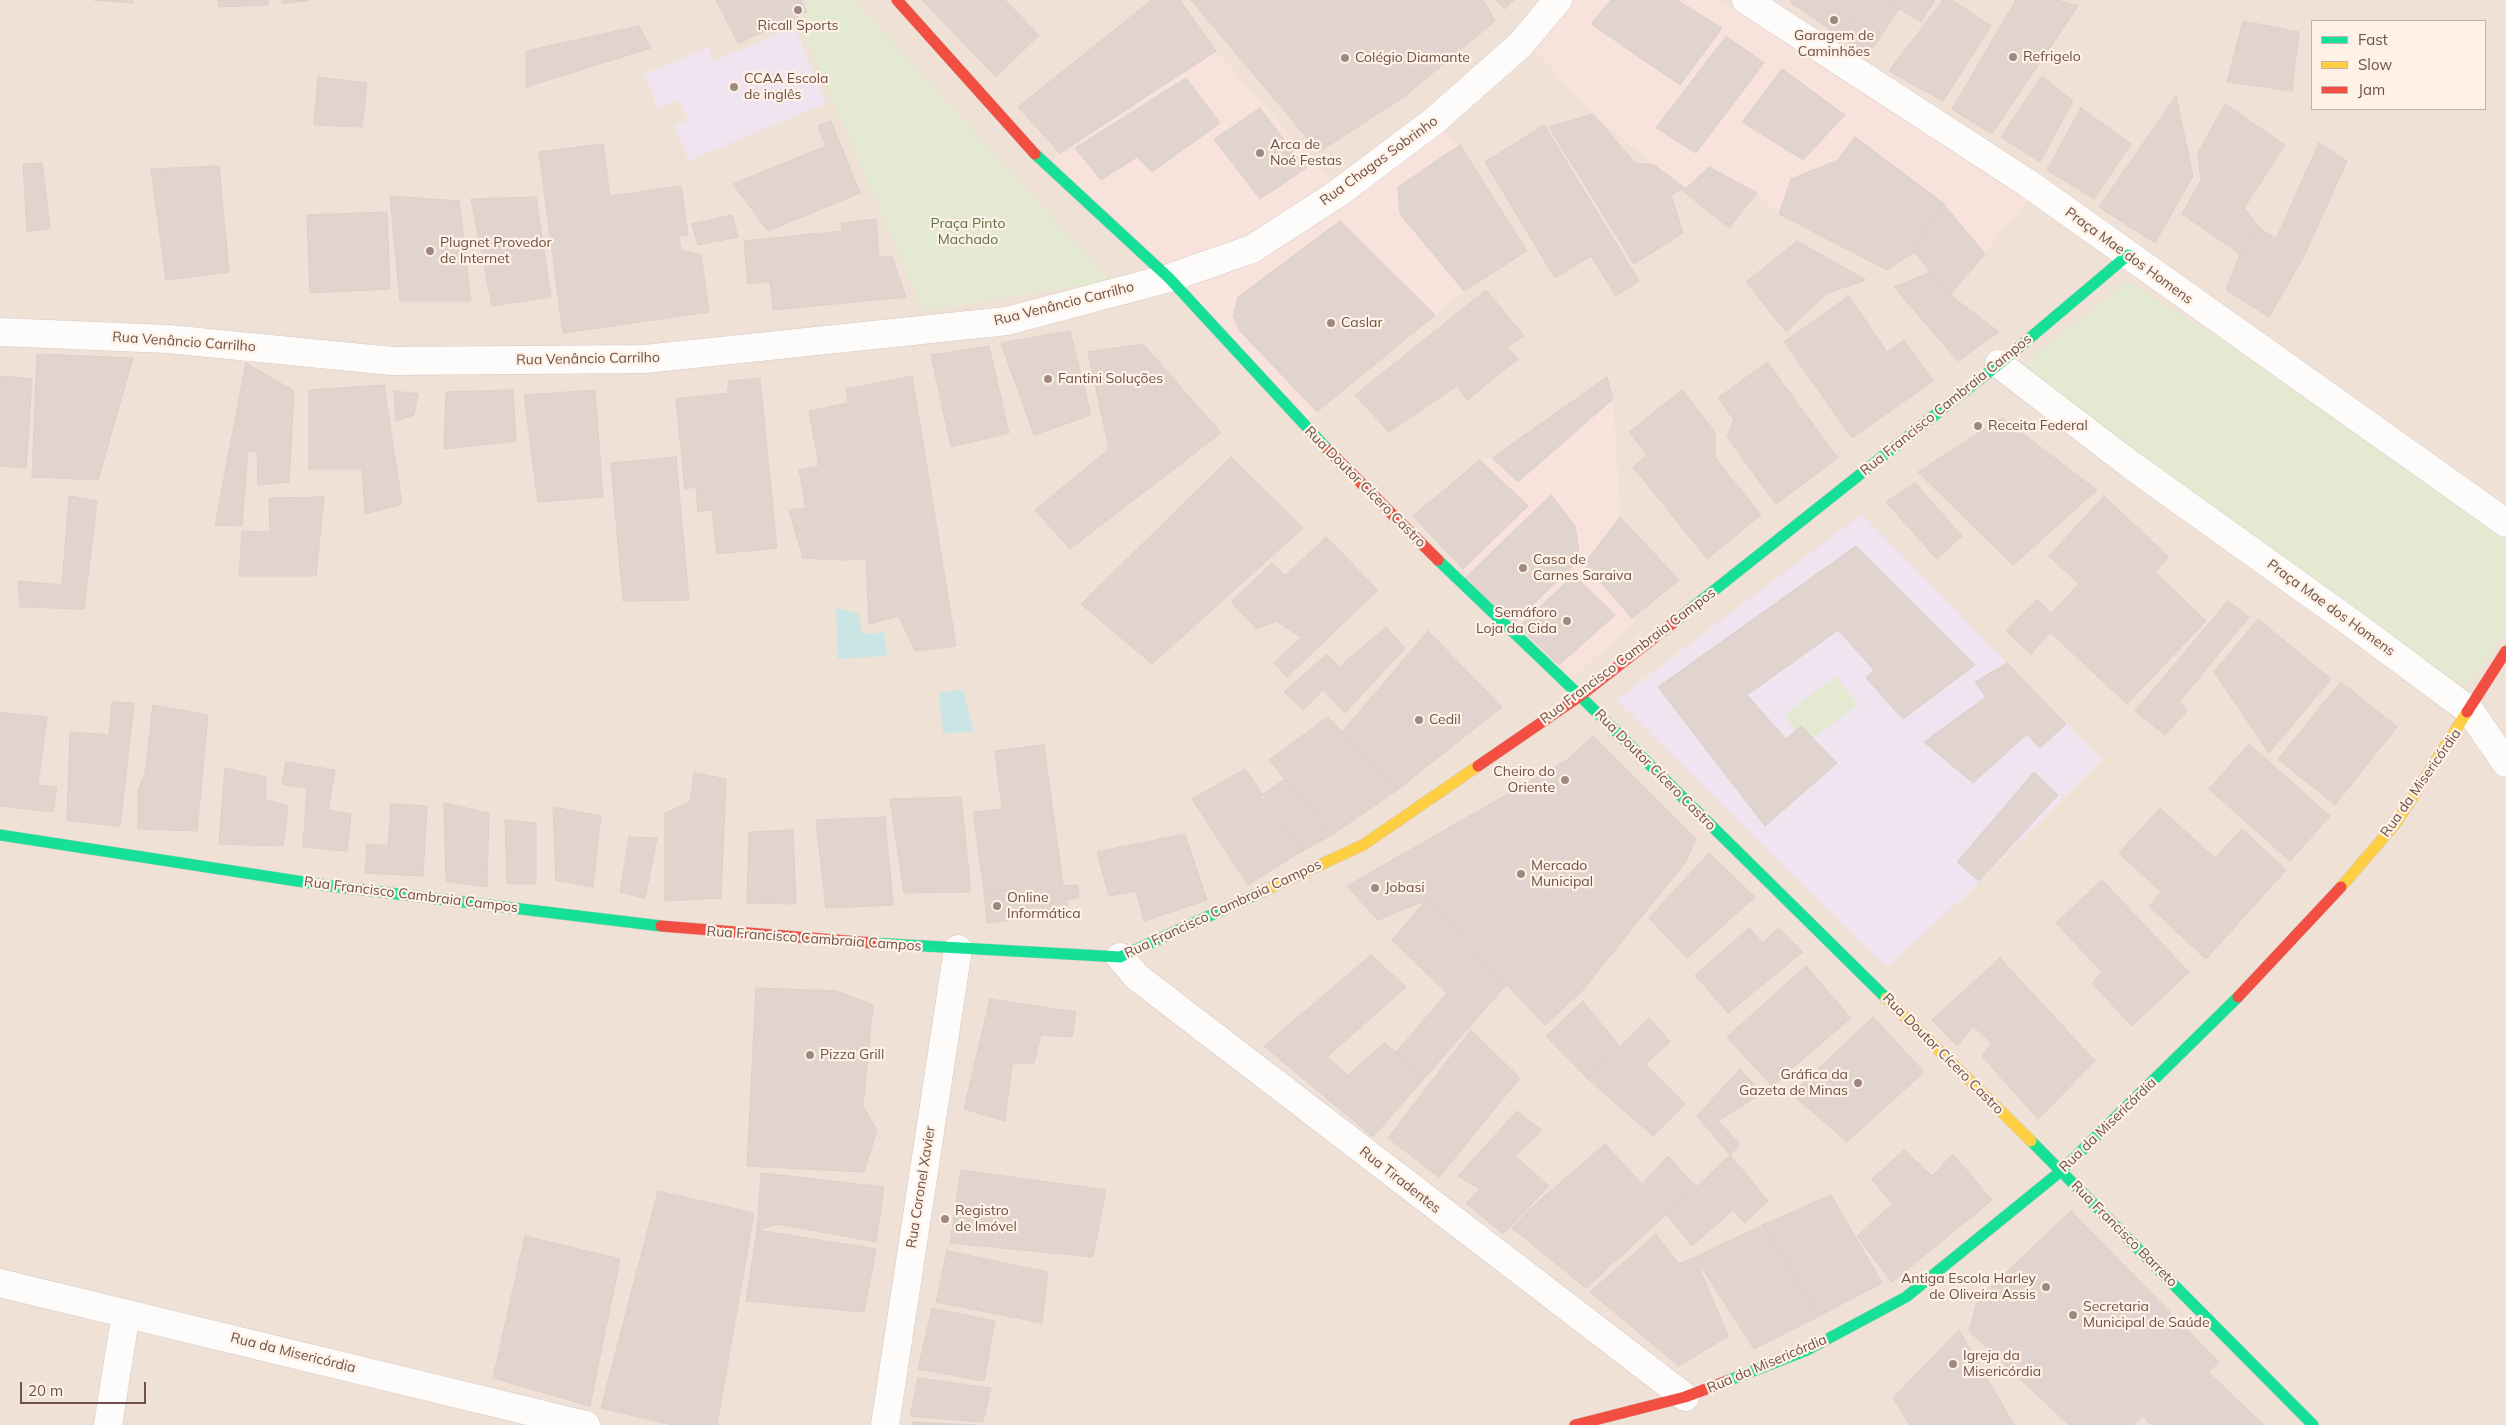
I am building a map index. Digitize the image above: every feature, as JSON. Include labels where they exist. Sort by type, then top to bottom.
[{"type":"street","points":[[897,0],[1043,163],[1170,278]]},
{"type":"street","name":"Rua Chagas Sobrinho","points":[[1170,278],[1252,249],[1337,194],[1434,121],[1520,45],[1558,0]]},
{"type":"street","name":"Praça Mae dos Homens","points":[[1746,0],[2029,184],[2506,523]]},
{"type":"street","name":"Rua Francisco Cambraia Campos","points":[[0,835],[323,885],[688,929],[958,949],[1120,956],[1363,844],[1580,696],[1999,364],[2128,255]]},
{"type":"street","name":"Rua Venâncio Carrilho","points":[[0,332],[168,339],[392,361],[644,360],[1007,321],[1170,278]]},
{"type":"street","name":"Rua Doutor Cícero Castro","points":[[1170,278],[1303,425],[1403,526],[1580,696],[2062,1171]]},
{"type":"street","name":"Praça Mae dos Homens","points":[[1999,364],[2131,465],[2353,624],[2470,711],[2506,763]]},
{"type":"street","name":"Rua da Misericórdia","points":[[1575,1425],[1685,1397],[1806,1350],[1906,1297],[2062,1171],[2230,1006],[2324,906],[2396,823],[2470,711],[2506,651]]},
{"type":"street","name":"Rua Coronel Xavier","points":[[885,1425],[958,949]]},
{"type":"street","name":"Rua Tiradentes","points":[[1120,956],[1137,977],[1685,1397]]},
{"type":"street","name":"Rua Francisco Barreto","points":[[2062,1171],[2313,1425]]},
{"type":"street","name":"Rua da Misericórdia","points":[[0,1283],[586,1425]]},
{"type":"street","points":[[108,1425],[126,1312]]},
{"type":"shaded area","points":[[0,0],[2506,0],[2506,1425],[0,1425]]},
{"type":"shaded area","points":[[1571,0],[1720,0],[2028,200],[1950,295],[1914,252],[1887,270],[1779,214],[1757,193],[1709,167],[1685,188],[1654,165],[1593,114],[1530,45]]},
{"type":"shaded area","name":"CCAA Escola de inglês","points":[[795,27],[826,103],[689,161],[674,126],[688,120],[679,100],[658,109],[644,74],[708,48],[713,61]]},
{"type":"shaded area","points":[[1216,51],[1333,183],[1437,126],[1460,145],[1527,251],[1464,291],[1309,420],[1051,161]]},
{"type":"shaded area","points":[[1607,377],[1613,399],[1620,517],[1584,564],[1636,622],[1571,679],[1413,516],[1480,460],[1493,458]]},
{"type":"shaded area","points":[[1862,514],[2101,760],[1964,897],[1886,967],[1616,700]]},
{"type":"green space","name":"Praça Pinto Machado","points":[[809,0],[854,0],[1110,281],[924,311],[800,24]]},
{"type":"green space","points":[[2127,282],[2213,334],[2506,541],[2506,633],[2465,687],[2353,613],[2132,457],[2021,366]]},
{"type":"green space","points":[[1836,676],[1858,705],[1806,744],[1784,715]]},
{"type":"water","points":[[836,608],[859,614],[862,634],[884,632],[887,656],[838,659]]},
{"type":"water","points":[[963,690],[974,732],[943,733],[939,693]]},
{"type":"building","points":[[93,0],[132,0],[133,3]]},
{"type":"building","points":[[218,0],[268,0],[268,5],[219,7]]},
{"type":"building","points":[[281,0],[310,0],[283,4]]},
{"type":"building","points":[[716,0],[801,0],[807,12],[738,43]]},
{"type":"building","points":[[922,0],[1005,0],[1039,35],[996,77]]},
{"type":"building","points":[[1152,0],[1180,0],[1216,51],[1060,153],[1018,107]]},
{"type":"building","name":"Colégio Diamante","points":[[1191,0],[1483,0],[1495,21],[1405,96],[1319,152]]},
{"type":"building","points":[[1496,0],[1514,0],[1505,9]]},
{"type":"building","points":[[1611,0],[1677,0],[1722,28],[1680,85],[1591,24]]},
{"type":"building","name":"Garagem de Caminhões","points":[[1792,0],[1864,0],[1842,38],[1790,2]]},
{"type":"building","points":[[1866,0],[1885,0],[1899,9],[1868,55],[1842,38]]},
{"type":"building","points":[[1885,0],[1935,0],[1921,22]]},
{"type":"building","points":[[1943,0],[1952,0],[1991,26],[1943,101],[1889,71]]},
{"type":"building","name":"Refrigelo","points":[[2016,0],[2057,0],[2078,6],[1992,134],[1952,109]]},
{"type":"building","points":[[2243,21],[2299,32],[2292,91],[2227,82]]},
{"type":"building","points":[[639,26],[651,48],[526,87],[526,51]]},
{"type":"building","points":[[1726,36],[1764,63],[1696,153],[1656,128]]},
{"type":"building","points":[[1782,69],[1845,115],[1803,160],[1742,122]]},
{"type":"building","points":[[2042,76],[2073,101],[2040,162],[2001,137]]},
{"type":"building","points":[[318,77],[367,83],[362,127],[314,125]]},
{"type":"building","points":[[1186,78],[1220,123],[1152,172],[1137,157],[1101,180],[1075,148]]},
{"type":"building","points":[[2176,96],[2193,176],[2155,243],[2099,207]]},
{"type":"building","points":[[2225,104],[2285,145],[2244,208],[2261,229],[2240,254],[2182,214],[2201,180],[2198,153]]},
{"type":"building","name":"Arca de Noé Festas","points":[[1260,108],[1306,168],[1260,199],[1214,139]]},
{"type":"building","points":[[2081,108],[2131,144],[2094,199],[2047,170]]},
{"type":"building","points":[[1593,114],[1635,163],[1654,165],[1685,188],[1671,195],[1683,233],[1634,264],[1549,127]]},
{"type":"building","points":[[831,121],[860,193],[768,231],[733,184],[826,146],[818,126]]},
{"type":"building","points":[[1544,125],[1639,281],[1616,296],[1591,256],[1555,278],[1485,162]]},
{"type":"building","points":[[1855,137],[1942,202],[1914,252],[1887,270],[1779,214],[1791,179],[1838,160]]},
{"type":"building","points":[[2319,143],[2347,161],[2303,258],[2269,317],[2226,290],[2240,254],[2261,229],[2276,239]]},
{"type":"building","points":[[603,144],[610,196],[681,186],[688,235],[679,236],[681,250],[701,255],[709,312],[563,333],[539,152]]},
{"type":"building","points":[[1460,145],[1527,251],[1464,291],[1400,214],[1398,187]]},
{"type":"building","points":[[42,163],[50,228],[27,232],[23,164]]},
{"type":"building","points":[[219,166],[229,272],[166,280],[151,169]]},
{"type":"building","points":[[1709,167],[1757,193],[1729,228],[1683,191]]},
{"type":"building","name":"Plugnet Provedor de Internet","points":[[390,196],[459,201],[471,301],[400,301]]},
{"type":"building","points":[[536,197],[551,297],[492,306],[471,199]]},
{"type":"building","points":[[1942,202],[1985,254],[1950,295],[1914,252]]},
{"type":"building","points":[[387,212],[390,289],[310,293],[307,215]]},
{"type":"building","points":[[732,215],[738,237],[698,245],[692,224]]},
{"type":"building","points":[[876,219],[879,257],[892,257],[906,297],[773,310],[770,281],[748,284],[744,241],[842,231],[841,223]]},
{"type":"building","name":"Caslar","points":[[1340,221],[1435,315],[1317,412],[1240,331],[1233,316],[1238,297]]},
{"type":"building","points":[[1797,241],[1866,280],[1827,293],[1786,332],[1746,282]]},
{"type":"building","points":[[1931,272],[1950,295],[1999,332],[1958,361],[1894,287]]},
{"type":"building","points":[[1486,290],[1524,336],[1507,347],[1518,359],[1467,400],[1457,386],[1389,432],[1355,395]]},
{"type":"building","points":[[1849,296],[1887,352],[1904,340],[1933,381],[1852,438],[1784,342]]},
{"type":"building","name":"Fantini Soluções","points":[[1070,331],[1091,415],[1034,435],[1001,343]]},
{"type":"building","points":[[1143,344],[1221,433],[1070,549],[1035,510],[1109,449],[1088,352]]},
{"type":"building","points":[[989,346],[1009,433],[951,447],[931,355]]},
{"type":"building","points":[[37,354],[133,358],[98,480],[32,477]]},
{"type":"building","points":[[1767,362],[1838,458],[1776,504],[1727,437],[1734,420],[1718,398]]},
{"type":"building","points":[[246,363],[294,391],[289,482],[258,485],[257,452],[248,451],[242,526],[215,525]]},
{"type":"building","points":[[0,376],[32,379],[26,468],[0,466]]},
{"type":"building","points":[[912,376],[956,646],[915,651],[899,616],[869,624],[866,559],[803,558],[789,510],[806,508],[799,470],[819,466],[809,411],[848,403],[846,389]]},
{"type":"building","points":[[1607,377],[1613,399],[1518,482],[1492,458]]},
{"type":"building","points":[[760,378],[777,548],[717,554],[712,510],[698,512],[696,487],[685,489],[676,399],[727,393],[729,381]]},
{"type":"building","points":[[384,385],[402,504],[365,514],[362,469],[309,469],[309,390]]},
{"type":"building","points":[[513,390],[516,441],[444,449],[446,392]]},
{"type":"building","points":[[595,390],[603,497],[538,502],[524,395]]},
{"type":"building","points":[[1682,390],[1715,432],[1715,458],[1761,515],[1707,559],[1633,467],[1647,455],[1629,432]]},
{"type":"building","points":[[394,391],[418,394],[414,415],[396,421]]},
{"type":"building","points":[[2002,418],[2097,490],[2013,565],[1918,472]]},
{"type":"building","points":[[676,457],[689,600],[623,601],[611,463]]},
{"type":"building","points":[[1231,457],[1303,528],[1152,664],[1081,604]]},
{"type":"building","points":[[1480,460],[1528,506],[1463,569],[1413,516]]},
{"type":"building","points":[[1915,483],[1962,536],[1937,559],[1886,502]]},
{"type":"building","name":"Casa de Carnes Saraiva","points":[[1551,495],[1575,526],[1580,559],[1513,624],[1465,578]]},
{"type":"building","points":[[69,496],[97,501],[84,609],[20,607],[18,581],[62,585]]},
{"type":"building","points":[[2104,496],[2169,557],[2155,572],[2206,621],[2127,704],[2050,632],[2031,654],[2006,631],[2037,599],[2051,614],[2079,584],[2049,556]]},
{"type":"building","points":[[324,497],[316,576],[239,576],[242,531],[270,532],[269,498]]},
{"type":"building","points":[[1620,517],[1679,580],[1632,618],[1584,564]]},
{"type":"building","points":[[1326,537],[1378,590],[1287,677],[1274,663],[1301,637],[1276,621],[1257,629],[1231,602],[1272,563],[1285,576]]},
{"type":"building","points":[[1856,546],[1975,665],[1903,719],[1866,678],[1874,670],[1838,630],[1747,695],[1786,739],[1801,726],[1837,763],[1765,826],[1658,687]]},
{"type":"building","name":"Semáforo Loja da Cida","points":[[1574,575],[1615,615],[1559,665],[1519,626]]},
{"type":"building","points":[[2228,601],[2249,617],[2179,702],[2188,710],[2165,735],[2135,711]]},
{"type":"building","points":[[2258,619],[2331,679],[2269,753],[2214,672]]},
{"type":"building","points":[[1386,627],[1405,648],[1345,713],[1323,690],[1303,710],[1284,692],[1327,654],[1339,667]]},
{"type":"building","name":"Cedil","points":[[1428,631],[1502,707],[1397,790],[1342,732]]},
{"type":"building","points":[[2007,663],[2066,724],[2040,748],[2027,734],[1973,783],[1924,742],[1986,697],[1975,682]]},
{"type":"building","points":[[2341,682],[2397,727],[2335,805],[2278,759]]},
{"type":"building","points":[[112,702],[134,703],[120,826],[67,821],[70,732],[109,735]]},
{"type":"building","points":[[153,705],[208,715],[197,831],[138,829],[138,790],[145,774]]},
{"type":"building","points":[[0,712],[47,717],[38,785],[57,787],[53,812],[0,806]]},
{"type":"building","points":[[1328,717],[1397,790],[1332,835],[1269,760]]},
{"type":"building","name":"Mercado Municipal","points":[[1593,736],[1696,839],[1685,863],[1580,993],[1545,1025],[1426,900],[1378,920],[1347,886],[1567,760]]},
{"type":"building","points":[[2249,744],[2330,816],[2290,861],[2209,789]]},
{"type":"building","points":[[1044,745],[1063,886],[1078,885],[1079,897],[1067,900],[1066,914],[1010,920],[1008,890],[984,891],[973,812],[1002,809],[995,751]]},
{"type":"building","points":[[286,762],[335,770],[328,810],[351,814],[347,851],[303,847],[307,788],[282,784]]},
{"type":"building","points":[[225,768],[266,777],[266,800],[288,806],[283,846],[219,844]]},
{"type":"building","points":[[1245,769],[1302,851],[1248,885],[1192,799]]},
{"type":"building","points":[[2034,772],[2058,795],[1979,881],[1957,862]]},
{"type":"building","points":[[694,773],[726,779],[721,898],[665,901],[665,813],[690,802]]},
{"type":"building","points":[[1285,779],[1332,835],[1302,851],[1261,796]]},
{"type":"building","points":[[961,797],[971,892],[904,893],[890,799]]},
{"type":"building","points":[[444,803],[489,813],[487,887],[446,881]]},
{"type":"building","points":[[391,804],[427,806],[423,876],[365,873],[367,844],[388,846]]},
{"type":"building","points":[[553,807],[601,816],[593,887],[556,880]]},
{"type":"building","points":[[2160,808],[2215,858],[2242,829],[2286,870],[2206,959],[2149,906],[2161,892],[2119,853]]},
{"type":"building","points":[[885,817],[893,905],[826,908],[816,820]]},
{"type":"building","points":[[505,820],[536,823],[536,884],[507,884]]},
{"type":"building","points":[[793,830],[796,904],[747,903],[749,832]]},
{"type":"building","points":[[1185,834],[1207,900],[1144,921],[1136,891],[1109,896],[1097,852]]},
{"type":"building","points":[[629,837],[657,838],[645,898],[620,892]]},
{"type":"building","points":[[1709,853],[1755,897],[1687,958],[1649,918]]},
{"type":"building","points":[[2102,880],[2189,972],[2132,1026],[2092,983],[2102,972],[2056,923]]},
{"type":"building","name":"Online Informática","points":[[1008,890],[1010,920],[987,923],[984,891]]},
{"type":"building","points":[[1426,900],[1507,984],[1421,1082],[1396,1052],[1447,993],[1392,940]]},
{"type":"building","points":[[1749,928],[1763,943],[1778,928],[1803,952],[1728,1013],[1695,975]]},
{"type":"building","points":[[1371,955],[1406,987],[1327,1057],[1348,1075],[1384,1043],[1396,1052],[1421,1082],[1373,1137],[1264,1046]]},
{"type":"building","points":[[2000,958],[2095,1061],[2038,1119],[1982,1056],[1992,1043],[1973,1026],[1957,1046],[1932,1020]]},
{"type":"building","points":[[1806,966],[1851,1018],[1772,1086],[1727,1037]]},
{"type":"building","name":"Pizza Grill","points":[[756,988],[836,991],[873,1005],[863,1106],[877,1130],[864,1172],[747,1166]]},
{"type":"building","points":[[990,999],[1076,1012],[1072,1037],[1041,1035],[1034,1063],[1012,1064],[1005,1121],[964,1109]]},
{"type":"building","points":[[1583,1001],[1619,1046],[1588,1079],[1546,1036]]},
{"type":"building","name":"Gráfica da Gazeta de Minas","points":[[1873,1017],[1924,1072],[1847,1142],[1792,1094]]},
{"type":"building","points":[[1649,1018],[1670,1042],[1645,1064],[1685,1104],[1653,1136],[1588,1079]]},
{"type":"building","points":[[1471,1030],[1520,1078],[1439,1177],[1388,1138]]},
{"type":"building","points":[[1740,1069],[1762,1093],[1718,1121],[1740,1144],[1730,1155],[1697,1116]]},
{"type":"building","points":[[1517,1111],[1542,1130],[1515,1156],[1549,1186],[1503,1234],[1466,1203],[1480,1189],[1458,1176]]},
{"type":"building","points":[[1605,1144],[1642,1184],[1668,1156],[1696,1187],[1586,1288],[1512,1228],[1533,1206]]},
{"type":"building","points":[[1904,1150],[1932,1176],[1953,1154],[1992,1200],[1892,1282],[1857,1236],[1892,1204],[1872,1179]]},
{"type":"building","points":[[1730,1155],[1768,1201],[1745,1223],[1733,1210],[1692,1246],[1667,1215]]},
{"type":"building","points":[[961,1170],[1106,1190],[1093,1257],[950,1243]]},
{"type":"building","points":[[761,1173],[884,1187],[876,1242],[778,1224],[757,1230]]},
{"type":"building","points":[[658,1191],[754,1213],[717,1425],[672,1425],[601,1408]]},
{"type":"building","points":[[1831,1195],[1882,1283],[1819,1316],[1763,1225]]},
{"type":"building","name":"Secretaria Municipal de Saúde","points":[[2071,1211],[2219,1362],[2208,1372],[2264,1425],[2151,1425],[2143,1416],[2133,1425],[2069,1425],[1969,1331],[1978,1299]]},
{"type":"building","points":[[1763,1225],[1819,1316],[1754,1349],[1695,1257]]},
{"type":"building","points":[[757,1230],[876,1249],[864,1312],[746,1301]]},
{"type":"building","points":[[1656,1234],[1679,1264],[1695,1257],[1728,1336],[1679,1366],[1590,1292]]},
{"type":"building","points":[[525,1236],[620,1259],[590,1406],[493,1378]]},
{"type":"building","points":[[947,1251],[1048,1272],[1042,1323],[936,1302]]},
{"type":"building","points":[[932,1308],[995,1321],[984,1381],[918,1369]]},
{"type":"building","name":"Igreja da Misericórdia","points":[[1959,1330],[2014,1425],[1910,1425],[1893,1398]]},
{"type":"building","points":[[918,1378],[991,1388],[983,1422],[910,1416]]},
{"type":"building","points":[[913,1422],[977,1425],[913,1425]]},
{"type":"traffic: fast","points":[[1035,154],[1169,278],[1328,450]]},
{"type":"traffic: fast","points":[[1673,623],[1999,364],[2128,255]]},
{"type":"traffic: fast","points":[[1438,560],[1580,696],[1886,998]]},
{"type":"traffic: fast","points":[[0,835],[323,885],[661,926]]},
{"type":"traffic: fast","points":[[872,943],[1120,957],[1261,892]]},
{"type":"traffic: fast","points":[[1727,1381],[1807,1350],[1906,1297],[2061,1171],[2238,997]]},
{"type":"traffic: fast","points":[[2031,1141],[2313,1425]]},
{"type":"traffic: slow","points":[[2341,887],[2396,823],[2467,712]]},
{"type":"traffic: slow","points":[[1261,892],[1363,845],[1478,766]]},
{"type":"traffic: slow","points":[[1886,998],[2031,1141]]},
{"type":"traffic: jam","points":[[897,0],[1035,154]]},
{"type":"traffic: jam","points":[[1328,450],[1438,560]]},
{"type":"traffic: jam","points":[[1478,766],[1580,696],[1673,623]]},
{"type":"traffic: jam","points":[[2467,712],[2506,651]]},
{"type":"traffic: jam","points":[[2238,997],[2341,887]]},
{"type":"traffic: jam","points":[[661,926],[872,943]]},
{"type":"traffic: jam","points":[[1575,1425],[1685,1397],[1727,1381]]},
{"type":"place","name":"Ricall Sports","points":[[798,10]]},
{"type":"place","name":"Garagem de Caminhões","points":[[1834,20]]},
{"type":"place","name":"Refrigelo","points":[[2013,57]]},
{"type":"place","name":"Colégio Diamante","points":[[1345,58]]},
{"type":"place","name":"CCAA Escola de inglês","points":[[734,87]]},
{"type":"place","name":"Arca de Noé Festas","points":[[1260,153]]},
{"type":"place","name":"Plugnet Provedor de Internet","points":[[430,251]]},
{"type":"place","name":"Caslar","points":[[1331,323]]},
{"type":"place","name":"Fantini Soluções","points":[[1048,379]]},
{"type":"place","name":"Receita Federal","points":[[1978,426]]},
{"type":"place","name":"Casa de Carnes Saraiva","points":[[1523,568]]},
{"type":"place","name":"Semáforo Loja da Cida","points":[[1567,621]]},
{"type":"place","name":"Cedil","points":[[1419,720]]},
{"type":"place","name":"Cheiro do Oriente","points":[[1565,780]]},
{"type":"place","name":"Mercado Municipal","points":[[1521,874]]},
{"type":"place","name":"Jobasi","points":[[1375,888]]},
{"type":"place","name":"Online Informática","points":[[997,906]]},
{"type":"place","name":"Pizza Grill","points":[[810,1055]]},
{"type":"place","name":"Gráfica da Gazeta de Minas","points":[[1858,1083]]},
{"type":"place","name":"Registro de Imóvel","points":[[945,1219]]},
{"type":"place","name":"Antiga Escola Harley de Oliveira Assis","points":[[2046,1287]]},
{"type":"place","name":"Secretaria Municipal de Saúde","points":[[2073,1315]]},
{"type":"place","name":"Igreja da Misericórdia","points":[[1953,1364]]}]
